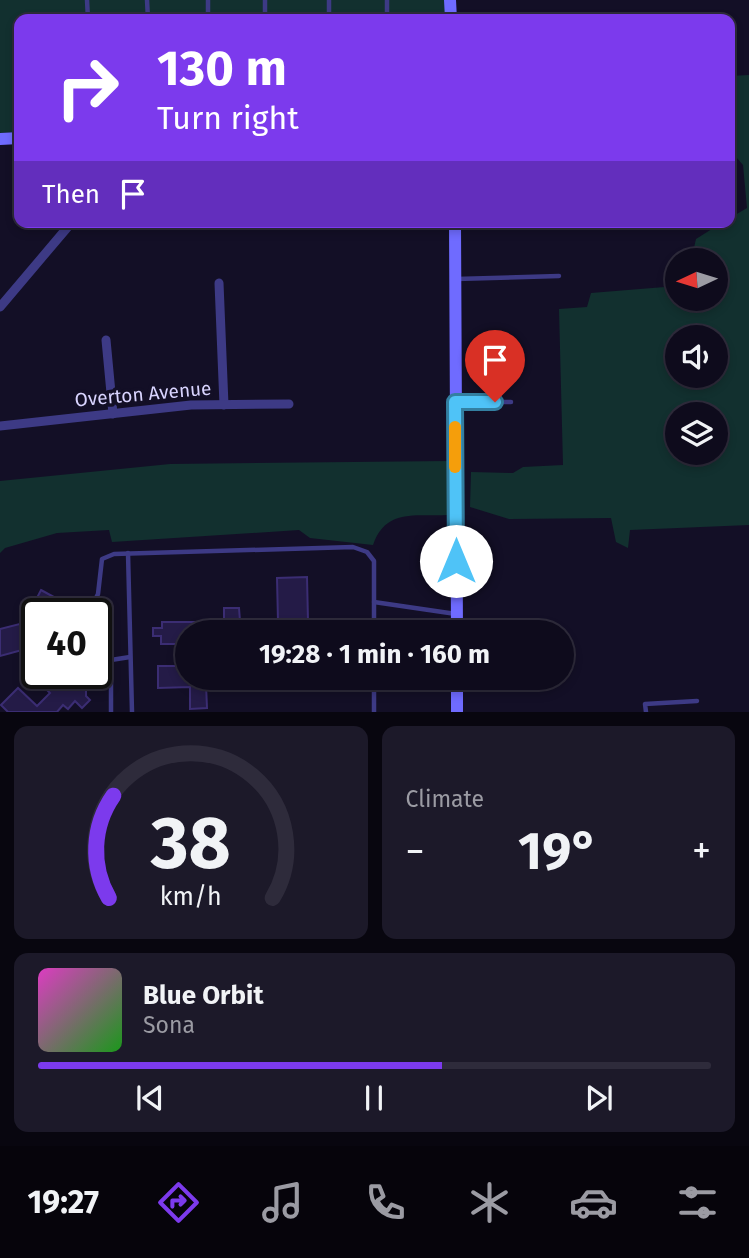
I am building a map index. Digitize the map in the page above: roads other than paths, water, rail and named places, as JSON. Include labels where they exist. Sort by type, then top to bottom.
[{"type":"street","points":[[0,307],[67,228]]},
{"type":"street","points":[[455,228],[456,620]]},
{"type":"street","points":[[219,284],[224,405]]},
{"type":"street","points":[[106,340],[113,414]]},
{"type":"street","name":"Overton Avenue","points":[[0,426],[224,405],[289,404]]},
{"type":"street","points":[[457,690],[457,712]]},
{"type":"lane","points":[[455,279],[559,276]]},
{"type":"lane","points":[[455,402],[511,402]]},
{"type":"lane","points":[[96,598],[102,559],[128,553],[353,547],[366,552],[374,561],[374,620]]},
{"type":"lane","points":[[128,553],[132,712]]},
{"type":"lane","points":[[374,602],[411,610],[456,614]]},
{"type":"lane","points":[[111,712],[111,660],[130,657]]},
{"type":"lane","points":[[374,690],[374,712]]},
{"type":"lane","points":[[646,712],[645,705],[697,701]]}]
